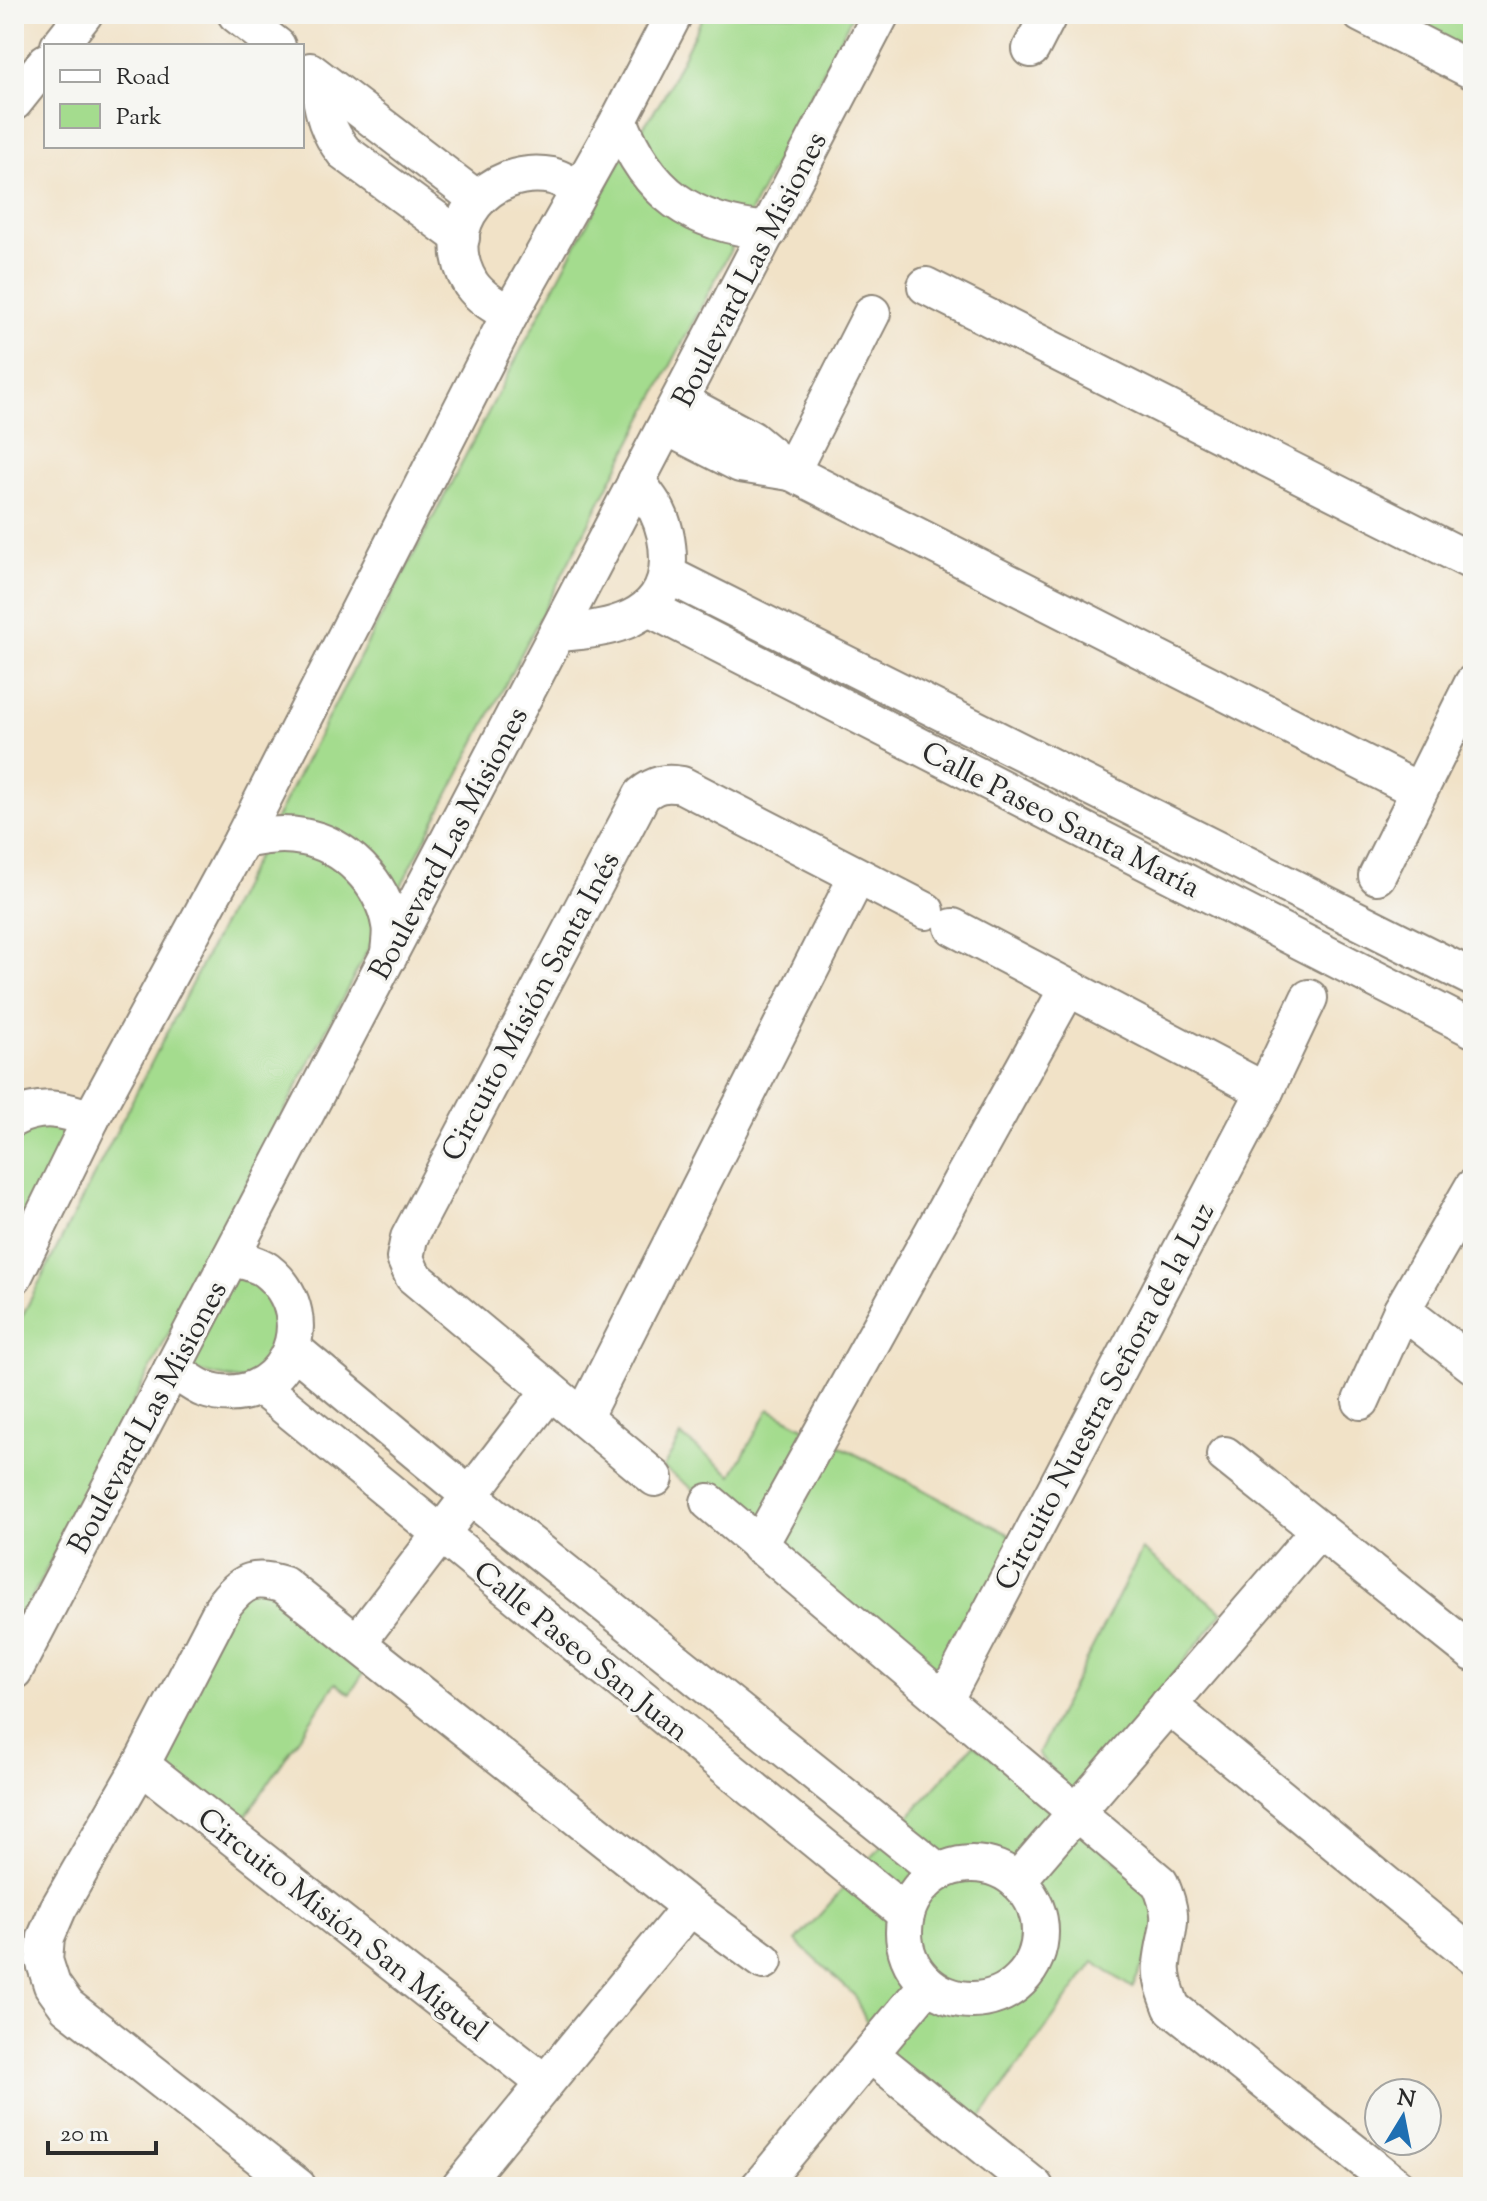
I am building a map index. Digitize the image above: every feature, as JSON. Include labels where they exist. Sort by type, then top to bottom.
[{"type":"street","points":[[61,44],[84,14]]},
{"type":"street","points":[[236,14],[274,44]]},
{"type":"street","points":[[17,1260],[242,840],[510,314],[619,120],[674,14]]},
{"type":"street","name":"Boulevard Las Misiones","points":[[14,1671],[881,14]]},
{"type":"street","points":[[1031,49],[1049,14]]},
{"type":"street","points":[[1361,14],[1471,66]]},
{"type":"street","points":[[14,102],[44,64]]},
{"type":"street","points":[[310,71],[477,199]]},
{"type":"street","points":[[310,71],[331,136],[344,152],[461,238]]},
{"type":"street","points":[[619,120],[631,151],[644,170],[675,202],[704,218],[736,228],[769,231]]},
{"type":"street","points":[[510,314],[488,302],[472,284],[462,262],[461,238],[466,217],[477,199],[499,182],[526,174],[554,176],[579,189]]},
{"type":"street","points":[[926,286],[1473,562]]},
{"type":"street","points":[[791,472],[872,313]]},
{"type":"street","points":[[673,414],[740,464],[791,472],[1419,791]]},
{"type":"street","points":[[558,633],[591,631],[623,622],[649,608],[660,592],[668,575],[668,544],[657,510],[636,481]]},
{"type":"street","name":"Calle Paseo Santa María","points":[[668,575],[1473,978]]},
{"type":"street","name":"Calle Paseo Santa María","points":[[649,608],[1473,1029]]},
{"type":"street","points":[[1377,876],[1473,683]]},
{"type":"street","name":"Circuito Misión Santa Inés","points":[[655,1478],[413,1276],[405,1258],[405,1248],[642,795],[660,783],[682,785],[1068,988]]},
{"type":"street","points":[[242,840],[273,834],[306,837],[336,849],[361,868],[379,895],[390,925],[389,956]]},
{"type":"street","points":[[583,1418],[857,877]]},
{"type":"street","points":[[1326,954],[1343,913]]},
{"type":"street","points":[[759,1546],[1068,988],[1265,1091]]},
{"type":"street","name":"Circuito Nuestra Señora de la Luz","points":[[944,1701],[1265,1091],[1309,998]]},
{"type":"street","points":[[14,1118],[30,1110],[61,1108],[91,1119]]},
{"type":"street","points":[[1361,1401],[1402,1310],[1473,1189]]},
{"type":"street","points":[[172,1369],[202,1389],[231,1394],[260,1386],[280,1370],[292,1348],[296,1318],[286,1289],[263,1268],[231,1257]]},
{"type":"street","points":[[1402,1310],[1473,1365]]},
{"type":"street","name":"Calle Paseo San Juan","points":[[292,1348],[470,1496],[939,1872]]},
{"type":"street","name":"Calle Paseo San Juan","points":[[260,1386],[906,1914]]},
{"type":"street","points":[[358,1642],[550,1391]]},
{"type":"street","points":[[1225,1455],[1473,1653]]},
{"type":"street","points":[[709,1502],[1160,1883],[1168,1903],[1171,1927],[1161,1966],[1164,1988],[1172,2008],[1398,2187]]},
{"type":"street","points":[[1017,1881],[1319,1530]]},
{"type":"street","points":[[298,2187],[67,2006],[52,1985],[44,1960],[46,1937],[58,1909],[141,1765],[225,1603],[236,1589],[250,1581],[266,1579],[284,1585],[690,1907],[764,1961]]},
{"type":"street","points":[[1168,1705],[1473,1956]]},
{"type":"street","name":"Circuito Misión San Miguel","points":[[141,1765],[545,2083]]},
{"type":"street","points":[[980,1864],[1000,1870],[1017,1881],[1031,1897],[1039,1917],[1041,1939],[1035,1959],[1024,1977],[1008,1991],[988,1999],[967,2001],[946,1996],[927,1985],[914,1970],[906,1952],[903,1933],[913,1897],[924,1883],[939,1872],[958,1865],[980,1864]]},
{"type":"street","points":[[460,2187],[690,1907]]},
{"type":"street","points":[[759,2187],[927,1985]]},
{"type":"street","points":[[870,2054],[1035,2187]]},
{"type":"green space","points":[[704,14],[853,14],[14,1632],[14,1332],[308,756],[619,163],[663,98]]},
{"type":"green space","points":[[1389,14],[1473,14],[1473,54]]},
{"type":"green space","points":[[14,1123],[78,1126],[14,1240]]},
{"type":"green space","points":[[237,1264],[278,1290],[287,1340],[249,1382],[184,1369]]},
{"type":"green space","points":[[769,1409],[1018,1539],[942,1685],[754,1531],[663,1468],[681,1436],[732,1475]]},
{"type":"green space","points":[[1142,1550],[1223,1612],[1076,1797],[1038,1754]]},
{"type":"green space","points":[[268,1585],[369,1664],[350,1694],[336,1683],[240,1825],[153,1760],[237,1595]]},
{"type":"green space","points":[[974,1744],[1150,1888],[1162,1925],[1132,1988],[1094,1962],[977,2123],[881,2053],[854,1995],[796,1941]]}]
